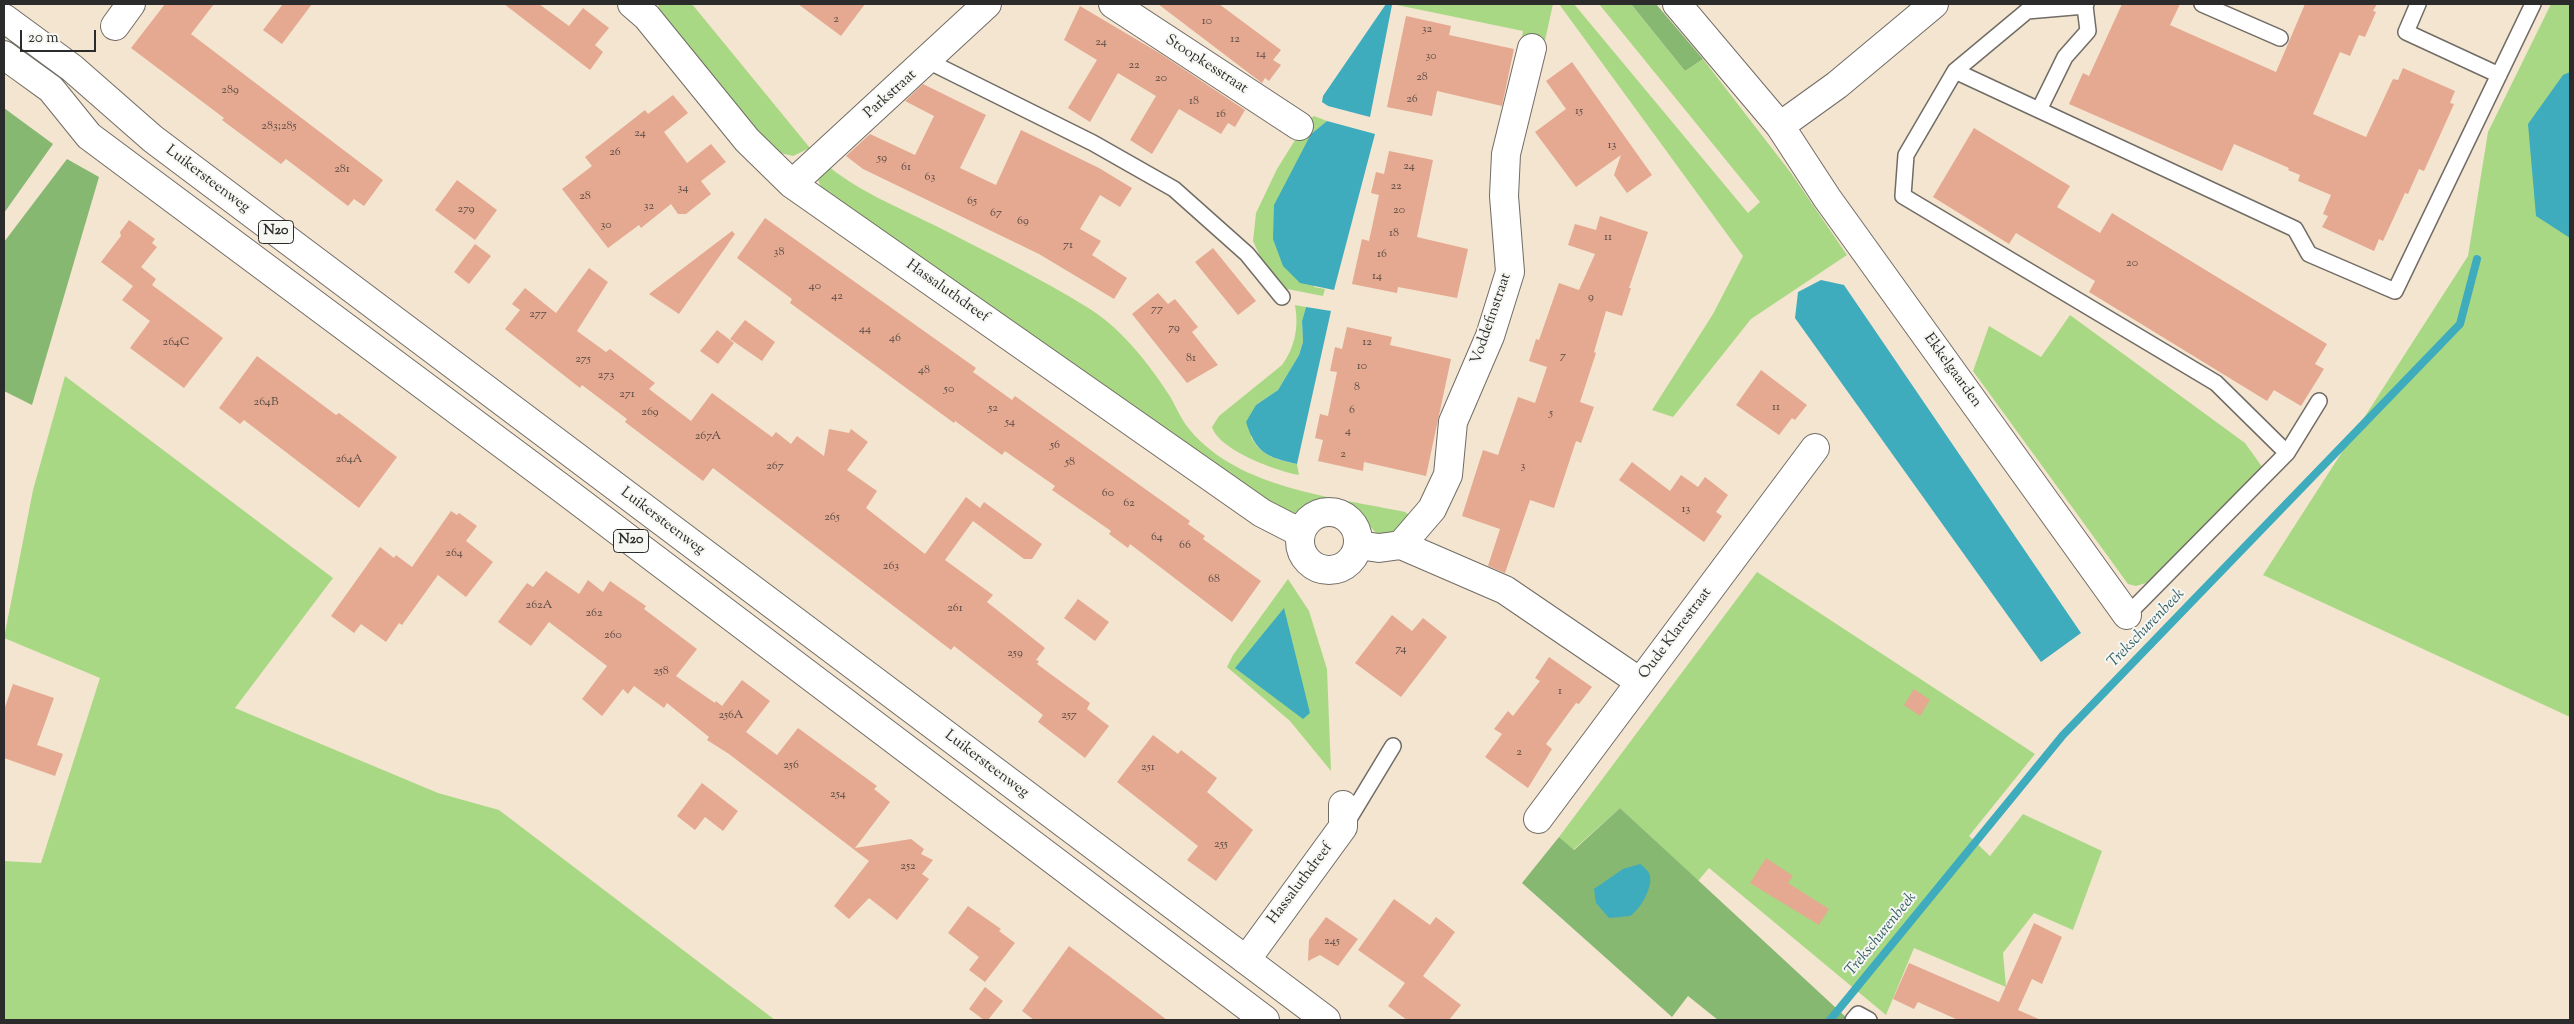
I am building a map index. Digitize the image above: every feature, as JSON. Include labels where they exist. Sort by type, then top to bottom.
[{"type":"street","points":[[115,26],[131,4]]},
{"type":"street","name":"Parkstraat","points":[[792,184],[928,61],[987,4]]},
{"type":"street","name":"Stoopkesstraat","points":[[1113,4],[1299,126]]},
{"type":"street","name":"Ekkelgaarden","points":[[1677,4],[1780,126],[1826,198],[2127,615]]},
{"type":"street","points":[[1780,126],[1837,85],[1934,4]]},
{"type":"street","name":"Hassaluthdreef","points":[[644,8],[747,140],[792,184],[1262,513],[1301,533]]},
{"type":"street","name":"Luikersteenweg","points":[[4,18],[72,68],[153,139],[1326,1020]]},
{"type":"street","name":"Voddefinstraat","points":[[1401,545],[1432,509],[1448,475],[1453,422],[1490,336],[1510,272],[1504,196],[1506,154],[1532,48]]},
{"type":"street","name":"N20","points":[[4,55],[51,89],[89,136],[560,487],[1265,1020]]},
{"type":"street","name":"Oude Klarestraat","points":[[1538,819],[1815,448]]},
{"type":"street","points":[[1330,512],[1348,519],[1354,527],[1358,545],[1355,553],[1345,565],[1330,570],[1321,569],[1306,559],[1300,542],[1301,533],[1312,518],[1330,512]]},
{"type":"street","points":[[1358,545],[1379,548],[1401,545],[1505,590],[1640,682]]},
{"type":"street","name":"Hassaluthdreef","points":[[1246,960],[1344,816]]},
{"type":"lane","points":[[2202,4],[2280,38]]},
{"type":"lane","points":[[2418,4],[2406,32],[2499,75]]},
{"type":"lane","points":[[1955,72],[2295,229],[2309,254],[2395,291],[2534,4]]},
{"type":"lane","points":[[2039,110],[2065,57],[2088,32],[2086,5],[2027,11],[1955,72],[1906,155],[1903,196],[2216,383],[2287,453]]},
{"type":"lane","points":[[928,61],[1093,143],[1174,189],[1248,254],[1282,297]]},
{"type":"lane","points":[[2127,615],[2287,453],[2319,401]]},
{"type":"lane","points":[[1344,816],[1393,746]]},
{"type":"lane","points":[[1853,1020],[1858,1014],[1869,1020]]},
{"type":"green space","points":[[658,4],[692,4],[810,148],[793,156],[776,152],[661,15]]},
{"type":"green space","points":[[1392,4],[1553,4],[1544,45],[1521,43],[1523,31]]},
{"type":"green space","points":[[1559,4],[1574,4],[1748,213],[1760,202],[1599,4],[1631,4],[1685,71],[1703,59],[1791,173],[1847,255],[1751,319],[1673,417],[1652,410],[1713,314],[1743,256]]},
{"type":"green space","points":[[1631,4],[1656,4],[1703,59],[1685,71]]},
{"type":"green space","points":[[2551,4],[2570,4],[2570,717],[2263,575],[2468,256],[2488,132]]},
{"type":"green space","points":[[4,108],[53,144],[4,213]]},
{"type":"green space","points":[[1314,116],[1327,121],[1311,134],[1314,287],[1325,289],[1323,296],[1287,289],[1280,285],[1264,265],[1253,241],[1256,213],[1277,169],[1307,121]]},
{"type":"green space","points":[[67,159],[99,177],[32,405],[4,391],[4,242]]},
{"type":"green space","points":[[823,162],[862,189],[1033,276],[1090,309],[1125,338],[1145,361],[1171,398],[1190,430],[1210,450],[1234,466],[1289,488],[1405,512],[1412,517],[1404,530],[1379,536],[1354,511],[1340,505],[1331,505],[1297,513],[1287,512],[1272,506],[1238,486],[824,190],[818,180]]},
{"type":"green space","points":[[1295,305],[1306,307],[1302,321],[1303,342],[1299,355],[1278,390],[1256,405],[1251,437],[1260,449],[1270,456],[1297,464],[1299,475],[1263,464],[1237,451],[1225,444],[1212,427],[1219,416],[1282,365],[1295,337]]},
{"type":"green space","points":[[2070,315],[2245,443],[2263,468],[2146,583],[2136,586],[2128,584],[1973,371],[1989,326],[2041,357]]},
{"type":"green space","points":[[65,376],[333,578],[235,708],[438,793],[499,810],[775,1020],[4,1020],[4,861],[41,863],[100,678],[4,638],[33,490]]},
{"type":"green space","points":[[1757,572],[2035,754],[1969,836],[1990,856],[2023,814],[2102,851],[2073,930],[2034,913],[2003,953],[2006,987],[1914,948],[1886,1015],[1709,868],[1698,881],[1620,808],[1573,850],[1559,837]]},
{"type":"green space","points":[[1288,579],[1309,611],[1327,669],[1331,771],[1290,721],[1227,667],[1233,655]]},
{"type":"green space","points":[[1620,808],[1849,1020],[1718,1020],[1688,996],[1672,1017],[1522,883],[1559,837],[1574,850]]},
{"type":"water","points":[[1386,4],[1392,5],[1370,117],[1328,106],[1322,102],[1323,96]]},
{"type":"water","points":[[2570,72],[2570,238],[2536,216],[2528,124],[2563,75]]},
{"type":"water","points":[[1327,121],[1375,134],[1334,290],[1300,283],[1283,266],[1273,239],[1274,205],[1311,134]]},
{"type":"water","points":[[1821,280],[1844,285],[2081,633],[2041,662],[1795,318],[1798,292]]},
{"type":"water","points":[[1306,307],[1331,311],[1297,464],[1277,459],[1264,452],[1254,441],[1246,422],[1256,405],[1278,390],[1299,355],[1303,342],[1302,321]]},
{"type":"water","points":[[1284,608],[1310,713],[1303,719],[1235,668]]},
{"type":"water","points":[[1640,864],[1649,873],[1650,878],[1646,897],[1630,916],[1609,918],[1596,903],[1594,889],[1623,869]]},
{"type":"building","points":[[165,4],[214,4],[191,34],[383,180],[364,206],[354,199],[348,206],[286,159],[281,164],[222,120],[224,118],[131,48]]},
{"type":"building","points":[[283,4],[312,4],[282,44],[263,30]]},
{"type":"building","points":[[504,4],[539,4],[569,26],[583,8],[609,28],[595,45],[603,52],[590,70]]},
{"type":"building","points":[[798,4],[865,4],[841,36]]},
{"type":"building","points":[[1158,4],[1219,4],[1281,50],[1273,60],[1281,65],[1269,81],[1265,78],[1262,83]]},
{"type":"building","points":[[2122,4],[2180,4],[2170,25],[2276,72],[2305,4],[2377,4],[2373,11],[2376,12],[2365,37],[2359,35],[2350,56],[2340,52],[2313,114],[2366,137],[2393,79],[2398,80],[2403,68],[2455,91],[2450,103],[2454,104],[2424,171],[2419,169],[2408,194],[2405,193],[2383,241],[2379,239],[2374,251],[2322,227],[2328,216],[2323,214],[2331,195],[2298,181],[2300,175],[2288,170],[2289,168],[2234,144],[2222,171],[2069,104],[2083,73],[2089,76]]},
{"type":"building","points":[[1080,6],[1161,54],[1245,110],[1235,127],[1228,123],[1221,134],[1179,109],[1152,154],[1130,140],[1156,96],[1118,73],[1090,122],[1068,108],[1097,60],[1064,40]]},
{"type":"building","points":[[1406,16],[1451,26],[1449,35],[1514,49],[1502,106],[1437,91],[1432,116],[1387,107]]},
{"type":"building","points":[[1572,62],[1652,175],[1627,193],[1614,175],[1621,155],[1576,187],[1535,132],[1566,109],[1546,81]]},
{"type":"building","points":[[923,84],[986,115],[960,168],[996,185],[1021,130],[1099,168],[1132,188],[1120,207],[1100,195],[1080,229],[1101,241],[1092,255],[1127,278],[1114,299],[1039,254],[863,169],[846,156],[870,134],[915,155],[934,116],[905,101]]},
{"type":"building","points":[[673,95],[688,113],[664,132],[687,163],[711,144],[726,162],[701,181],[711,194],[686,214],[678,214],[671,204],[641,228],[639,225],[608,248],[562,189],[592,166],[585,157],[645,110],[648,114]]},
{"type":"building","points":[[1974,128],[2070,186],[2057,207],[2100,233],[2112,213],[2327,344],[2315,364],[2324,369],[2301,406],[2274,390],[2267,401],[2089,292],[2095,281],[2016,233],[2009,244],[1933,197]]},
{"type":"building","points":[[1389,151],[1433,160],[1417,237],[1468,249],[1457,298],[1398,287],[1397,293],[1352,284],[1362,239],[1369,241],[1379,195],[1371,193],[1376,172],[1384,174]]},
{"type":"building","points":[[457,180],[497,210],[475,240],[435,210]]},
{"type":"building","points":[[1600,216],[1648,232],[1629,288],[1631,288],[1622,316],[1606,311],[1594,352],[1596,353],[1580,402],[1594,407],[1581,443],[1576,441],[1554,508],[1530,500],[1505,573],[1488,566],[1500,529],[1462,516],[1483,450],[1498,455],[1518,397],[1535,403],[1547,367],[1529,361],[1536,339],[1539,340],[1559,283],[1579,290],[1595,254],[1568,245],[1575,224],[1596,230]]},
{"type":"building","points":[[765,218],[976,368],[973,372],[1012,400],[1015,396],[1190,521],[1188,524],[1205,536],[1203,539],[1261,581],[1232,622],[1130,544],[1128,548],[1109,534],[1111,531],[1052,490],[1055,486],[1005,451],[1002,455],[955,421],[954,423],[790,303],[792,299],[737,258]]},
{"type":"building","points":[[129,220],[155,239],[152,243],[157,247],[141,267],[156,279],[152,285],[223,338],[184,388],[130,348],[150,321],[122,300],[133,286],[101,262],[121,236],[120,232]]},
{"type":"building","points":[[732,231],[735,234],[679,314],[649,294]]},
{"type":"building","points":[[475,244],[491,256],[469,284],[454,272]]},
{"type":"building","points":[[1213,248],[1256,301],[1238,315],[1195,262]]},
{"type":"building","points":[[589,268],[608,282],[577,331],[606,352],[610,349],[655,383],[649,389],[691,421],[712,393],[772,437],[776,432],[791,444],[797,436],[824,456],[829,429],[849,433],[851,429],[868,442],[847,470],[877,491],[866,508],[925,554],[966,497],[980,508],[984,502],[1042,544],[1032,559],[1024,559],[973,521],[945,560],[993,595],[987,602],[1045,648],[1036,660],[1039,661],[1037,664],[1090,703],[1087,709],[1109,726],[1085,758],[1038,722],[1043,715],[954,646],[951,650],[713,468],[703,481],[625,422],[627,419],[582,385],[580,388],[505,329],[520,310],[512,304],[525,288],[556,313]]},
{"type":"building","points":[[1158,293],[1168,304],[1175,299],[1198,327],[1192,332],[1218,365],[1187,383],[1132,314]]},
{"type":"building","points":[[745,320],[775,342],[762,361],[730,339]]},
{"type":"building","points":[[1347,327],[1392,337],[1390,345],[1451,359],[1426,476],[1364,462],[1363,471],[1318,461],[1323,440],[1315,438],[1320,414],[1328,416],[1337,372],[1330,371],[1335,347],[1342,349]]},
{"type":"building","points":[[717,330],[734,343],[718,364],[700,351]]},
{"type":"building","points":[[257,356],[336,415],[339,413],[397,457],[359,508],[244,420],[240,424],[219,408]]},
{"type":"building","points":[[1761,370],[1807,405],[1795,420],[1792,418],[1779,435],[1736,405]]},
{"type":"building","points":[[1632,462],[1670,491],[1681,475],[1698,487],[1705,477],[1728,495],[1716,512],[1722,516],[1704,542],[1619,480]]},
{"type":"building","points":[[451,511],[457,515],[459,513],[477,526],[466,541],[493,562],[466,597],[438,575],[402,625],[399,623],[386,642],[361,624],[354,633],[331,616],[380,547],[394,558],[396,555],[412,567]]},
{"type":"building","points":[[546,571],[579,594],[588,580],[603,592],[610,581],[646,606],[644,609],[697,649],[676,676],[715,703],[716,701],[722,706],[742,680],[770,701],[746,732],[777,755],[798,728],[877,786],[874,789],[890,802],[855,848],[911,839],[924,849],[921,854],[933,860],[922,874],[929,879],[897,920],[869,898],[849,919],[834,906],[869,861],[729,754],[707,740],[709,737],[667,703],[664,708],[634,686],[628,694],[623,689],[602,716],[582,699],[607,666],[549,622],[531,646],[498,622],[527,583],[533,587]]},
{"type":"building","points":[[1078,599],[1109,622],[1095,641],[1064,618]]},
{"type":"building","points":[[1392,615],[1412,631],[1423,618],[1447,637],[1401,697],[1355,663]]},
{"type":"building","points":[[1549,657],[1592,687],[1579,704],[1576,703],[1546,744],[1552,749],[1528,788],[1485,757],[1502,734],[1494,729],[1508,711],[1513,716],[1540,681],[1535,678]]},
{"type":"building","points":[[13,684],[54,698],[37,745],[63,754],[55,776],[4,758],[4,710]]},
{"type":"building","points":[[1914,689],[1930,700],[1920,716],[1904,705]]},
{"type":"building","points":[[1153,735],[1178,754],[1181,750],[1217,778],[1207,792],[1253,830],[1216,881],[1187,860],[1198,846],[1117,782]]},
{"type":"building","points":[[702,783],[738,811],[723,831],[705,817],[695,830],[677,816]]},
{"type":"building","points":[[1766,858],[1793,876],[1788,883],[1829,909],[1819,925],[1750,883]]},
{"type":"building","points":[[1394,899],[1430,925],[1436,917],[1455,932],[1423,976],[1461,1005],[1449,1020],[1407,1020],[1388,1006],[1405,983],[1358,950]]},
{"type":"building","points":[[968,906],[1001,929],[999,931],[1015,943],[985,982],[969,970],[979,957],[948,933]]},
{"type":"building","points":[[1326,917],[1358,939],[1338,966],[1320,955],[1308,961],[1309,940]]},
{"type":"building","points":[[2034,923],[2062,937],[2042,984],[2032,979],[2018,1010],[2041,1020],[1958,1020],[1918,1002],[1914,1009],[1893,999],[1909,963],[1999,1002]]},
{"type":"building","points":[[1069,946],[1167,1020],[1034,1020],[1022,1011]]},
{"type":"building","points":[[985,987],[1003,1001],[988,1020],[984,1020],[969,1009]]},
{"type":"waterway","name":"Trekschurenbeek","points":[[1830,1020],[2063,735],[2460,324],[2477,259]]}]
